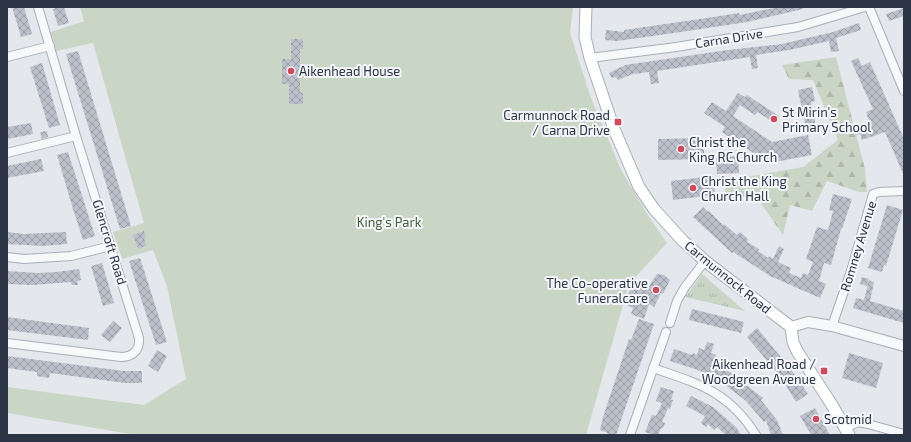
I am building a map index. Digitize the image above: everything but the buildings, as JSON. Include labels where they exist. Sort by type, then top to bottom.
[{"type":"main road","name":"Carmunnock Road","points":[[586,7],[585,37],[590,58],[614,129],[639,187],[654,208],[682,240],[705,261],[791,327]]},
{"type":"main road","points":[[791,327],[793,342],[797,351],[847,431]]},
{"type":"street","name":"Glencroft Road","points":[[7,342],[121,357],[127,357],[136,352],[139,344],[139,338],[76,136],[38,7]]},
{"type":"street","name":"Carna Drive","points":[[590,58],[676,47],[798,27],[865,7]]},
{"type":"street","points":[[869,7],[904,91]]},
{"type":"street","points":[[7,57],[50,46]]},
{"type":"street","points":[[7,152],[76,136]]},
{"type":"street","name":"Romney Avenue","points":[[832,326],[851,271],[873,194],[879,192],[904,191]]},
{"type":"street","points":[[7,257],[24,259],[71,256],[111,246]]},
{"type":"street","points":[[670,323],[677,301],[685,287],[705,261]]},
{"type":"street","points":[[791,327],[808,322],[832,326],[904,346]]},
{"type":"street","points":[[630,435],[666,332]]},
{"type":"street","points":[[653,368],[700,384],[717,394],[734,407],[747,421],[756,435]]},
{"type":"street","points":[[847,431],[858,422],[904,434]]},
{"type":"green space","name":"King's Park","points":[[80,7],[573,7],[570,33],[591,98],[621,170],[649,217],[667,243],[629,284],[586,435],[136,435],[7,413],[7,387],[144,405],[186,379],[167,286],[153,250],[122,259],[113,232],[144,223],[93,43],[56,51],[51,32],[84,21]]},
{"type":"green space","points":[[836,57],[865,169],[867,192],[859,192],[827,181],[812,211],[790,205],[783,235],[755,195],[727,199],[724,181],[803,167],[838,140],[813,80],[789,79],[782,65]]},
{"type":"green space","points":[[702,274],[745,311],[685,297]]},
{"type":"place","name":"Aikenhead House","points":[[291,71]]},
{"type":"place","name":"St Mirin's Primary School","points":[[774,119]]},
{"type":"place","name":"Carmunnock Road / Carna Drive","points":[[618,122]]},
{"type":"place","name":"Christ the King RC Church","points":[[681,149]]},
{"type":"place","name":"Christ the King Church Hall","points":[[693,188]]},
{"type":"place","name":"The Co-operative Funeralcare","points":[[656,290]]},
{"type":"place","name":"Aikenhead Road / Woodgreen Avenue","points":[[824,371]]},
{"type":"place","name":"Scotmid","points":[[816,419]]}]
